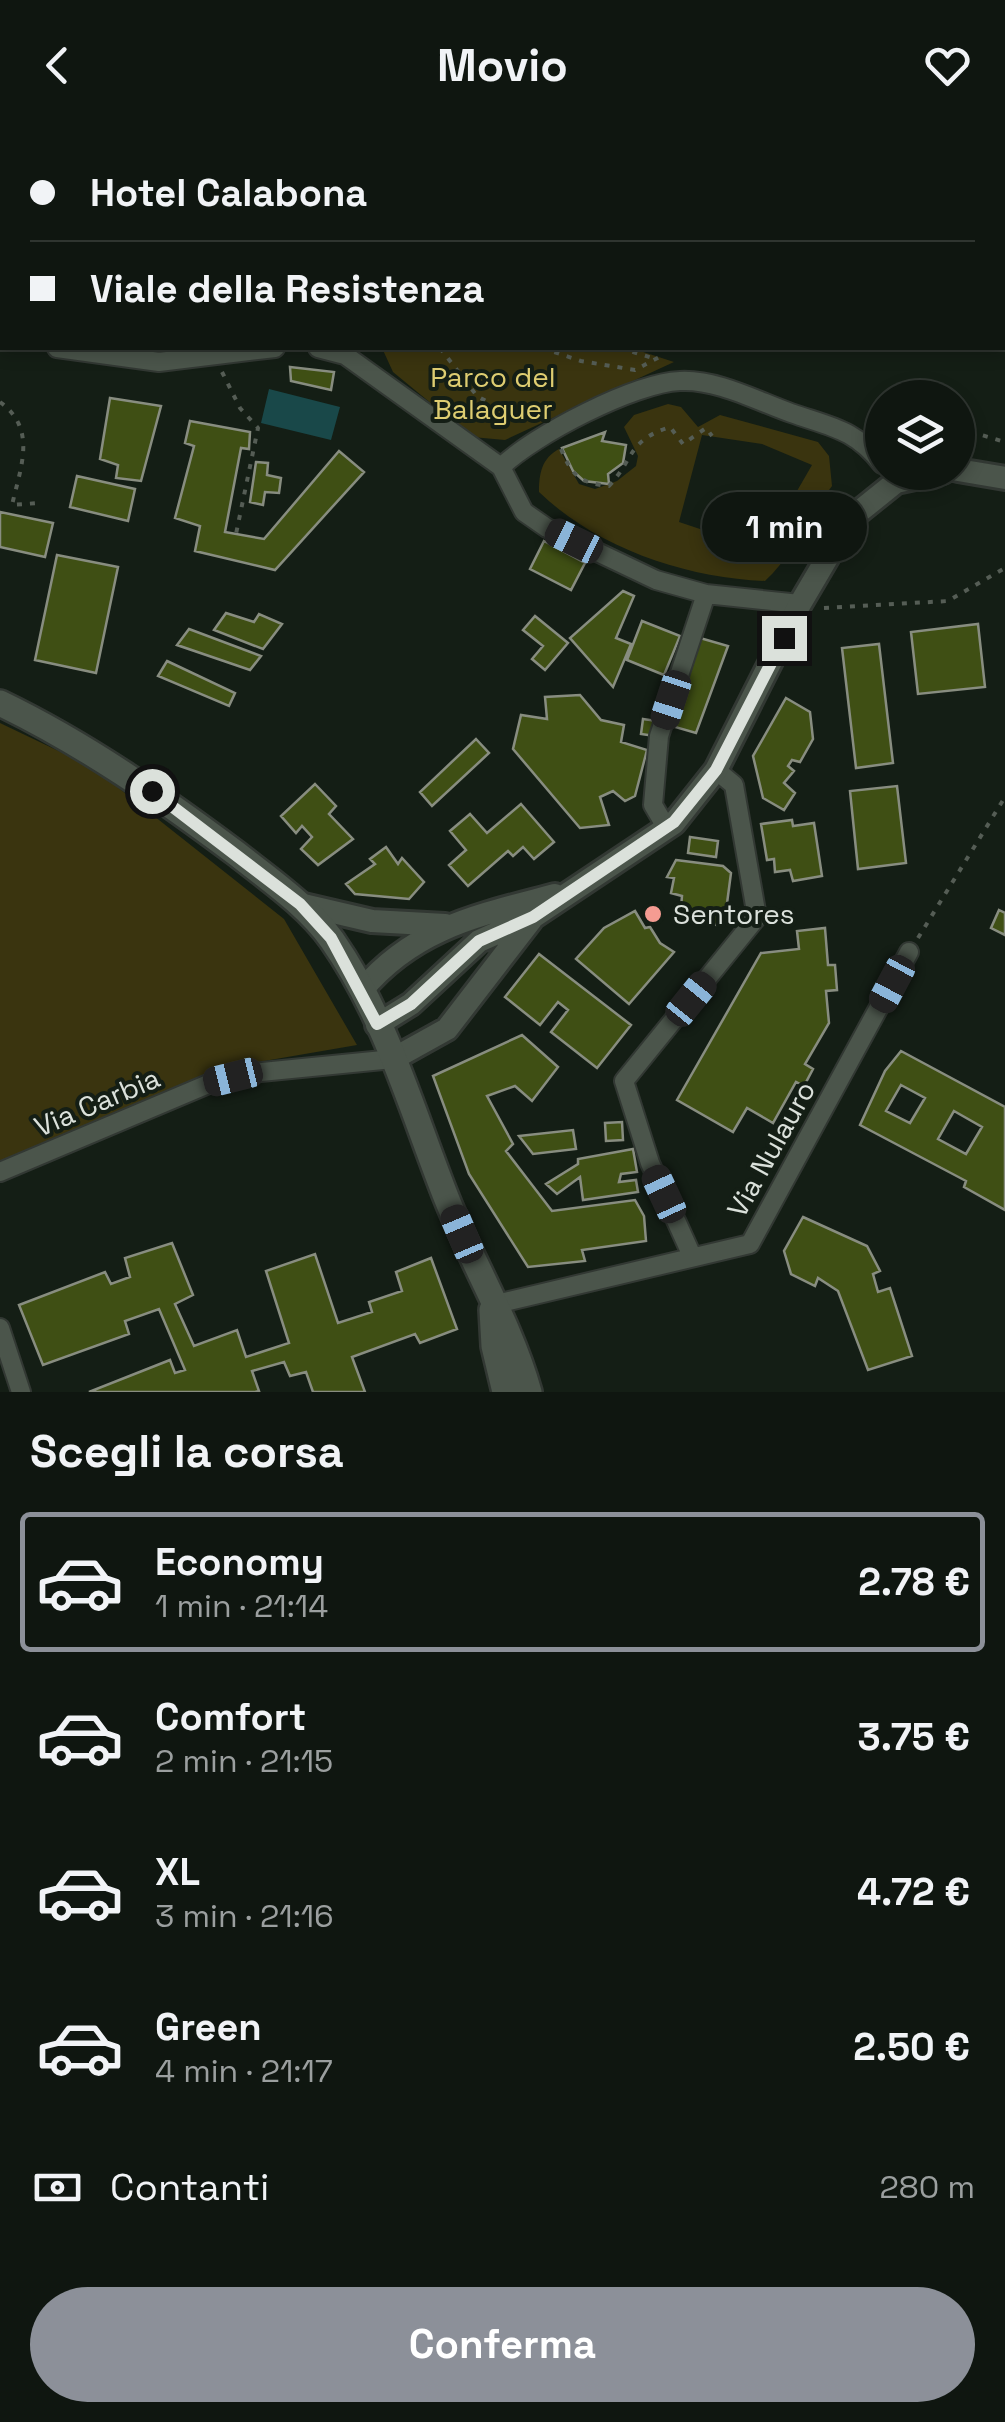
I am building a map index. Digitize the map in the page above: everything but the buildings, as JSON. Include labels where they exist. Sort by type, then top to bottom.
[{"type":"main road","points":[[0,703],[152,791],[300,904],[331,938],[362,990],[394,1060],[492,1305],[516,1344],[529,1392]]},
{"type":"main road","points":[[492,1305],[494,1346],[505,1392]]},
{"type":"street","points":[[72,350],[159,362],[261,350]]},
{"type":"street","points":[[326,350],[345,355],[501,467],[524,512],[546,528],[656,580],[706,594],[800,604]]},
{"type":"street","points":[[501,467],[523,446],[553,430],[649,386],[681,381],[717,386],[865,442]]},
{"type":"street","points":[[975,473],[1005,478]]},
{"type":"street","points":[[377,1024],[411,1004],[479,941],[533,917],[666,827],[716,770],[800,604],[850,519],[875,490]]},
{"type":"street","points":[[666,827],[652,805],[660,736],[706,594]]},
{"type":"street","points":[[692,1256],[650,1163],[624,1081],[757,917],[734,785],[716,770]]},
{"type":"street","points":[[362,990],[382,966],[444,925],[568,891]]},
{"type":"street","points":[[300,904],[372,921],[444,925]]},
{"type":"street","points":[[394,1060],[447,1029],[533,917]]},
{"type":"street","name":"Via Nulauro","points":[[492,1305],[750,1244],[909,952]]},
{"type":"street","name":"Via Carbia","points":[[0,1172],[214,1082],[252,1072],[394,1060]]},
{"type":"street","points":[[0,1328],[21,1392]]},
{"type":"path","points":[[442,350],[477,396],[532,427],[553,430],[570,470],[583,483],[609,486],[622,472],[628,452],[649,434],[670,427],[684,444],[706,428],[712,436]]},
{"type":"path","points":[[550,350],[635,370],[665,354]]},
{"type":"path","points":[[627,350],[656,359]]},
{"type":"path","points":[[211,357],[258,428],[236,534]]},
{"type":"path","points":[[0,402],[22,425],[25,440],[12,505],[38,503]]},
{"type":"path","points":[[975,433],[1005,442]]},
{"type":"path","points":[[800,604],[840,610],[948,601],[1005,568]]},
{"type":"path","points":[[909,952],[1005,797]]},
{"type":"green space","name":"Parco del Balaguer","points":[[383,350],[637,350],[674,362],[505,440],[472,437],[393,372]]},
{"type":"green space","points":[[668,404],[681,407],[698,427],[720,415],[818,442],[829,456],[832,486],[792,548],[765,581],[705,574],[644,556],[588,529],[539,492],[543,467],[559,449],[579,484],[595,489],[617,481],[636,466],[638,456],[624,427],[634,415]],"holes":[[[702,435],[762,444],[812,465],[763,550],[679,522]]]},
{"type":"green space","points":[[0,723],[92,767],[284,919],[357,1045],[229,1067],[161,1103],[0,1161]]},
{"type":"water","points":[[269,389],[340,407],[331,440],[261,423]]},
{"type":"place","name":"Sentores","points":[[653,914]]},
{"type":"route","points":[[152,791],[300,904],[331,938],[377,1024],[411,1004],[479,941],[533,917],[674,822],[716,770],[784,638]]}]
